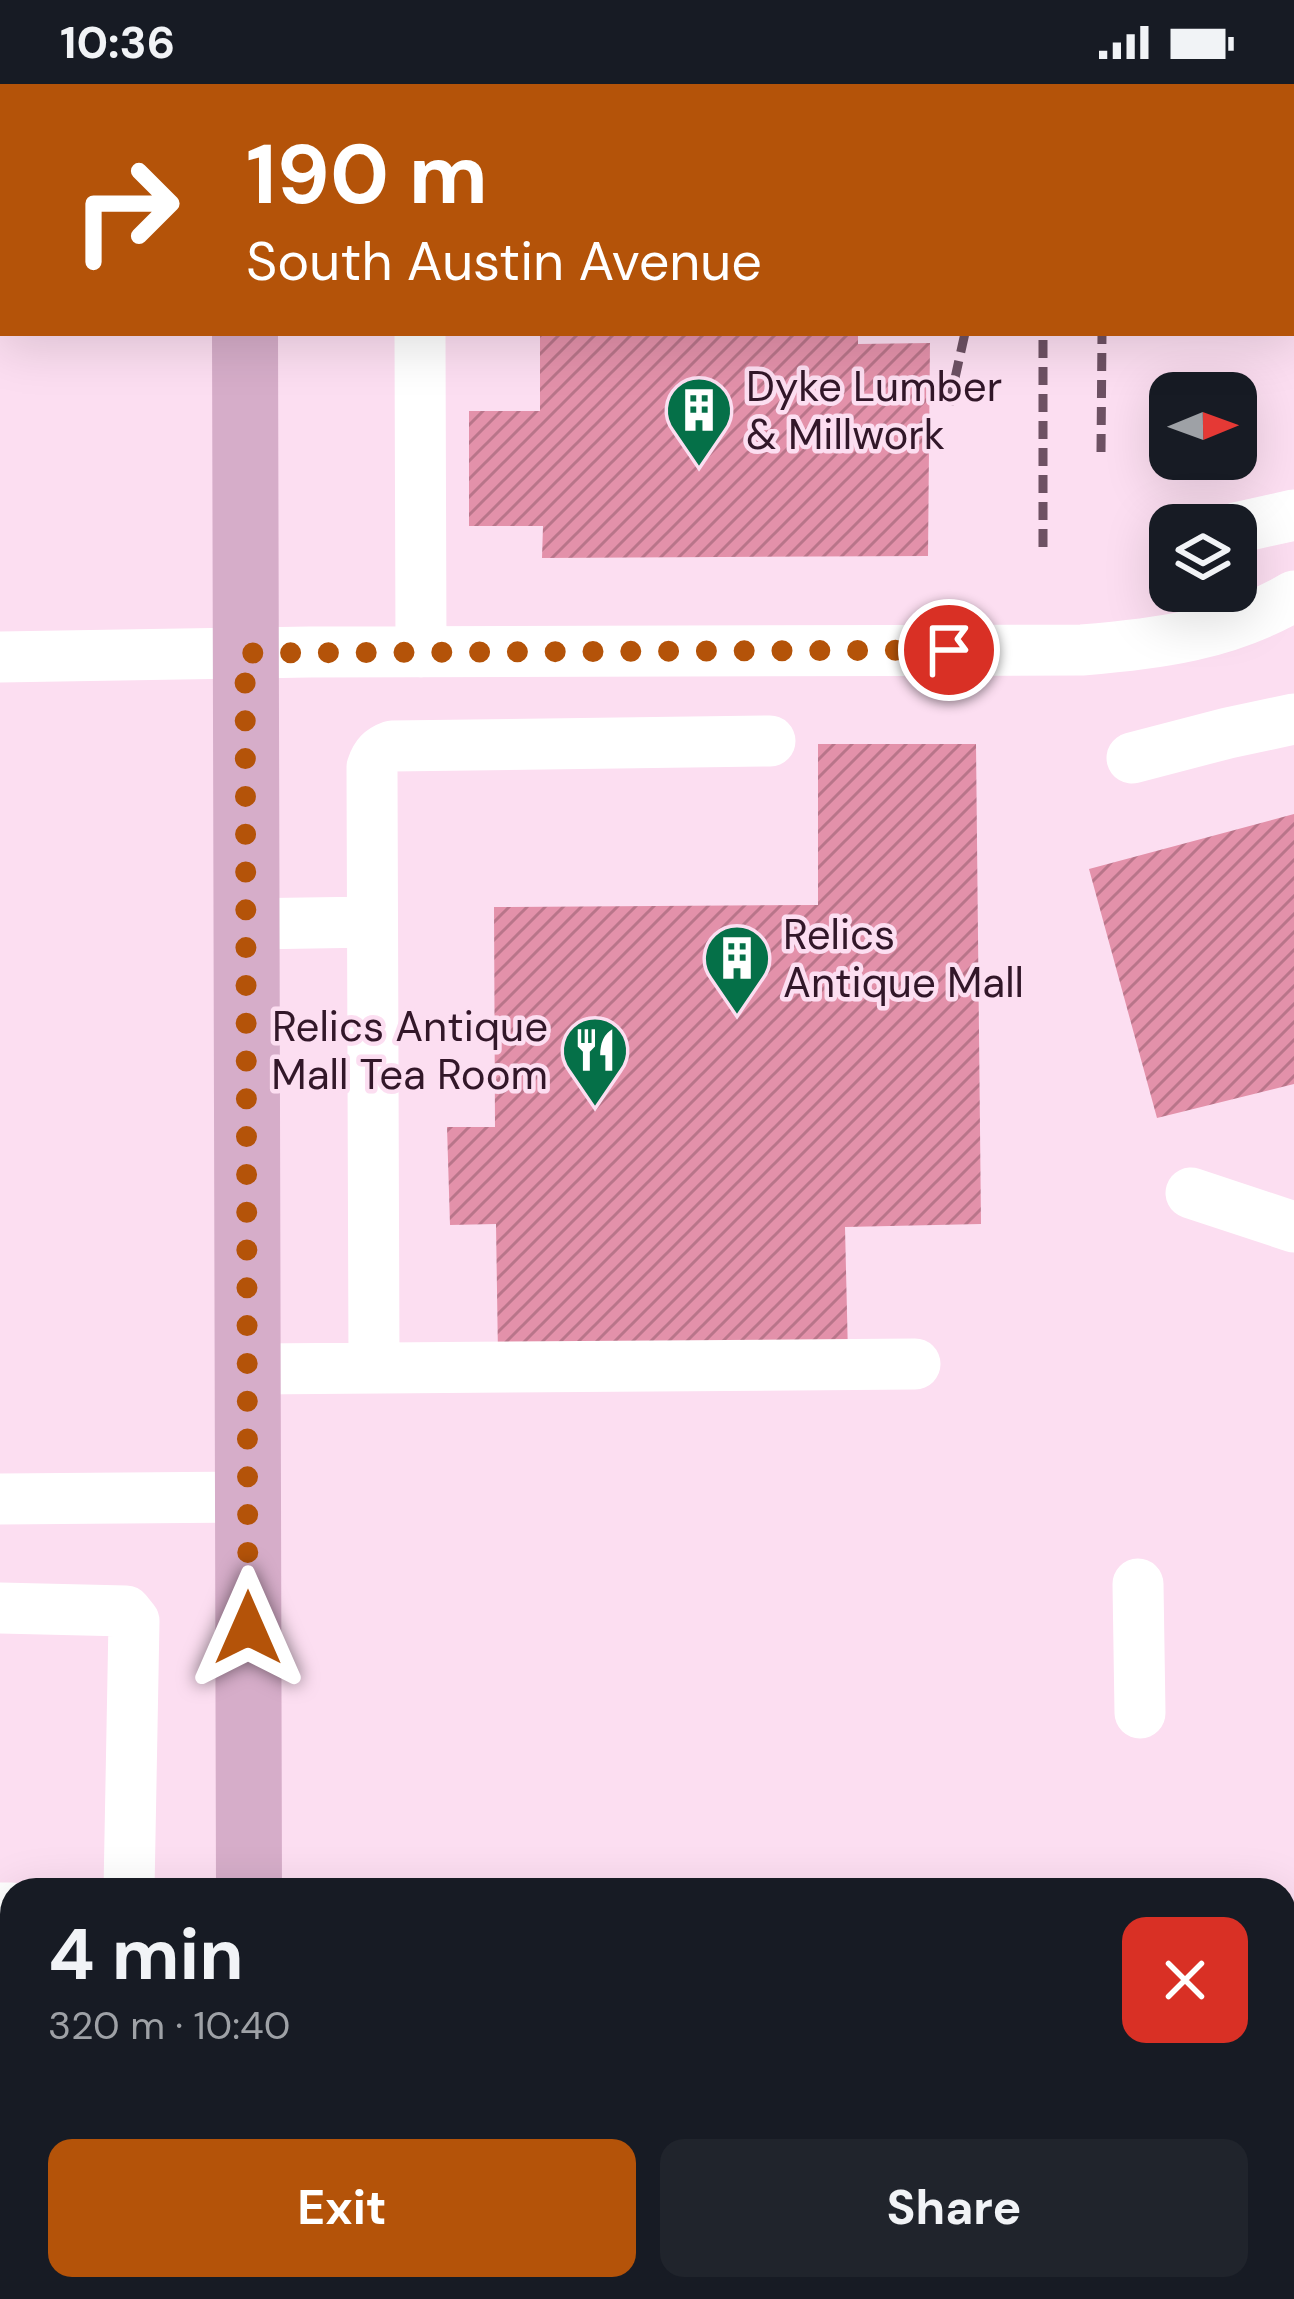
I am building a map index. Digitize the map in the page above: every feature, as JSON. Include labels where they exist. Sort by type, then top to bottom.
[{"type":"main road","points":[[244,336],[249,1878]]},
{"type":"street","points":[[420,336],[421,652]]},
{"type":"street","points":[[1257,523],[1294,514]]},
{"type":"street","points":[[1257,609],[1272,609],[1294,596]]},
{"type":"street","points":[[0,657],[1082,650],[1176,640],[1210,612]]},
{"type":"street","points":[[1132,758],[1294,719]]},
{"type":"street","points":[[374,1368],[372,766],[383,749],[392,746],[770,741]]},
{"type":"street","points":[[246,924],[372,922]]},
{"type":"street","points":[[1191,1193],[1294,1227]]},
{"type":"street","points":[[247,1369],[915,1364]]},
{"type":"street","points":[[0,1499],[248,1497]]},
{"type":"street","points":[[1138,1584],[1140,1713]]},
{"type":"street","points":[[0,1608],[126,1611],[134,1622],[129,1878]]},
{"type":"building","name":"Dyke Lumber & Millwork","points":[[540,336],[858,336],[858,344],[930,343],[928,556],[542,558],[543,526],[469,526],[469,411],[540,411]]},
{"type":"building","name":"Relics Antique Mall","points":[[818,744],[976,744],[981,1224],[845,1227],[848,1355],[498,1356],[496,1224],[450,1225],[447,1127],[495,1127],[494,907],[818,905]]},
{"type":"building","points":[[1294,814],[1294,1084],[1157,1118],[1089,869]]},
{"type":"railway","points":[[949,405],[964,336]]},
{"type":"railway","points":[[1043,336],[1043,547]]},
{"type":"railway","points":[[1101,452],[1102,336]]},
{"type":"place","name":"Dyke Lumber & Millwork","points":[[699,469]]},
{"type":"place","name":"Relics Antique Mall","points":[[737,1017]]},
{"type":"place","name":"Relics Antique Mall Tea Room","points":[[595,1109]]},
{"type":"route","points":[[248,1628],[245,653],[949,650]]}]
